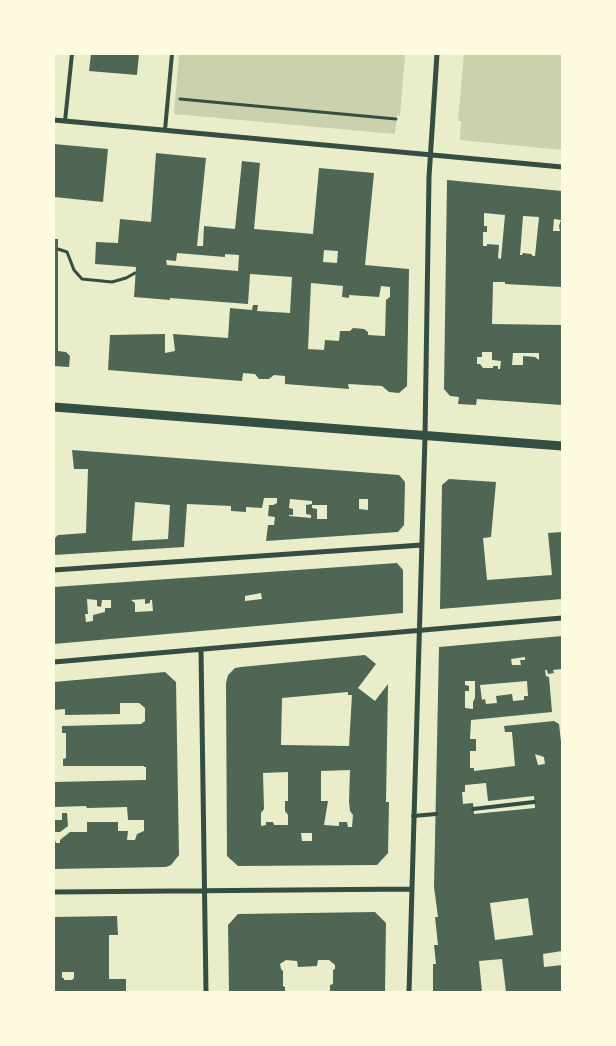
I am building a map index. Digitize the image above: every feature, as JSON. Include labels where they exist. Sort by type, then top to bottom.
[{"type":"street","points":[[409,992],[425,436],[430,154],[437,54]]},
{"type":"street","points":[[54,120],[562,167]]},
{"type":"street","points":[[54,407],[562,446]]},
{"type":"street","points":[[54,570],[422,545]]},
{"type":"street","points":[[54,662],[562,618]]},
{"type":"street","points":[[200,650],[206,992]]},
{"type":"street","points":[[54,892],[411,889]]},
{"type":"lane","points":[[64,121],[72,54]]},
{"type":"lane","points":[[165,130],[172,54]]},
{"type":"lane","points":[[473,809],[534,802]]},
{"type":"lane","points":[[413,816],[436,814]]},
{"type":"path","points":[[175,99],[396,119]]},
{"type":"path","points":[[58,249],[67,252],[74,270],[82,279],[112,282],[135,273]]},
{"type":"green space","points":[[179,54],[405,54],[400,116],[397,115],[395,134],[174,114]]},
{"type":"green space","points":[[464,54],[562,54],[562,150],[460,140],[461,121],[458,121]]},
{"type":"building","points":[[91,54],[139,54],[137,75],[89,71]]},
{"type":"building","points":[[54,144],[108,149],[103,202],[54,197]]},
{"type":"building","points":[[156,153],[206,158],[197,246],[203,246],[204,226],[235,229],[242,161],[260,163],[254,229],[313,234],[319,168],[374,173],[365,265],[409,269],[407,386],[399,393],[389,392],[382,386],[348,384],[349,389],[285,384],[285,376],[274,375],[269,379],[259,379],[255,374],[243,373],[242,381],[108,370],[110,335],[165,334],[165,353],[175,351],[173,334],[228,338],[230,308],[252,310],[253,305],[258,305],[257,311],[290,313],[292,277],[250,274],[248,304],[134,297],[136,267],[95,264],[96,242],[118,243],[120,219],[151,222]],"holes":[[[324,250],[338,251],[337,263],[323,262]],[[177,253],[225,257],[225,254],[239,255],[238,271],[167,265],[166,260],[176,261]],[[311,283],[343,286],[342,297],[349,298],[349,295],[379,297],[381,286],[390,287],[390,297],[386,300],[385,336],[368,335],[368,332],[364,329],[353,328],[350,331],[340,331],[339,341],[325,340],[324,350],[308,349]]]},
{"type":"building","points":[[447,180],[562,191],[562,287],[493,282],[492,324],[562,325],[562,405],[477,399],[476,405],[458,404],[459,397],[450,396],[444,389]],"holes":[[[484,213],[505,215],[501,259],[498,258],[499,245],[487,244],[487,246],[483,246],[483,232],[487,232],[487,226],[484,226]],[[523,216],[539,217],[535,256],[523,253],[520,255]],[[554,219],[561,220],[560,231],[553,231]],[[482,352],[492,352],[492,360],[501,361],[500,369],[498,369],[498,366],[483,368],[480,364],[477,364],[477,357],[482,357]],[[513,353],[539,353],[539,360],[535,357],[523,356],[523,365],[512,365]]]},
{"type":"building","points":[[54,239],[58,239],[58,351],[66,352],[70,356],[69,367],[54,366]]},
{"type":"building","points":[[72,450],[399,475],[405,482],[404,525],[398,532],[266,541],[268,525],[274,525],[275,517],[268,516],[269,505],[277,503],[277,498],[264,498],[262,508],[246,507],[246,512],[231,511],[231,506],[187,504],[184,547],[54,555],[54,539],[58,535],[86,533],[88,469],[74,469]],"holes":[[[290,499],[312,501],[312,504],[306,505],[306,514],[311,515],[311,518],[289,516],[293,515],[293,509],[289,508]],[[359,499],[368,499],[368,510],[359,509]],[[135,502],[170,505],[168,539],[132,541]],[[312,505],[327,505],[327,519],[317,519],[317,509],[312,508]]]},
{"type":"building","points":[[449,479],[496,482],[491,537],[483,538],[487,580],[552,575],[548,533],[562,532],[562,599],[440,609],[442,485]]},
{"type":"building","points":[[397,563],[403,570],[403,613],[54,644],[54,587]],"holes":[[[261,593],[262,599],[245,601],[245,596]],[[87,599],[97,600],[97,606],[101,607],[102,600],[111,600],[111,608],[105,608],[105,612],[93,615],[93,621],[86,622],[85,614],[88,614]],[[145,599],[145,604],[150,603],[150,600],[152,600],[153,611],[135,612],[135,603],[131,600]]]},
{"type":"building","points":[[562,636],[562,669],[553,670],[554,673],[548,674],[547,670],[545,670],[546,676],[549,677],[552,712],[471,720],[470,739],[476,739],[476,751],[470,751],[470,768],[474,768],[474,771],[515,766],[512,732],[505,732],[504,726],[554,721],[559,724],[562,750],[562,951],[543,954],[544,967],[562,965],[562,992],[506,992],[502,959],[479,961],[482,992],[433,992],[433,964],[436,964],[434,945],[438,945],[435,917],[438,917],[434,887],[439,647]],"holes":[[[525,657],[525,660],[520,660],[521,665],[512,665],[511,659]],[[465,681],[475,681],[473,709],[465,708],[465,691],[469,691],[469,686],[465,685]],[[527,681],[528,696],[524,696],[524,700],[513,701],[512,694],[496,696],[497,703],[486,704],[485,699],[482,700],[480,685]],[[535,754],[544,757],[545,764],[538,765]],[[486,783],[488,801],[534,796],[535,808],[474,814],[473,803],[463,804],[462,792],[465,792],[465,785]],[[528,898],[533,935],[495,940],[490,903]]]},
{"type":"building","points":[[365,655],[376,664],[358,688],[375,701],[388,684],[386,802],[389,802],[388,853],[377,865],[238,866],[227,856],[226,683],[228,675],[235,668]],"holes":[[[348,692],[348,695],[352,695],[349,746],[281,745],[282,698]],[[350,770],[349,802],[350,811],[353,815],[352,827],[348,827],[347,822],[339,822],[339,826],[324,825],[328,801],[321,801],[321,771]],[[288,772],[288,801],[285,801],[288,825],[274,825],[273,822],[266,822],[266,825],[261,826],[261,813],[264,809],[263,773]],[[301,833],[312,833],[312,841],[302,841]]]},
{"type":"building","points":[[165,672],[176,682],[179,855],[171,865],[166,867],[54,869],[54,837],[56,843],[60,843],[60,840],[70,832],[87,832],[87,822],[118,822],[118,831],[128,831],[127,840],[135,840],[137,834],[144,831],[144,820],[128,820],[127,807],[54,807],[54,782],[146,780],[146,767],[63,766],[63,759],[66,758],[66,733],[62,733],[62,726],[141,724],[145,721],[145,708],[139,703],[120,703],[120,714],[65,715],[65,709],[54,710],[54,682]]},
{"type":"building","points":[[62,813],[67,813],[68,826],[60,832],[54,832],[54,820],[62,820]]},
{"type":"building","points":[[375,912],[386,923],[385,992],[330,992],[335,965],[329,960],[318,960],[317,966],[298,967],[297,961],[286,960],[280,964],[283,971],[285,992],[229,992],[228,925],[238,914]]},
{"type":"building","points":[[117,916],[118,935],[109,935],[109,979],[126,979],[126,992],[54,992],[54,917]],"holes":[[[62,972],[74,972],[72,980],[64,980],[62,978]]]}]
